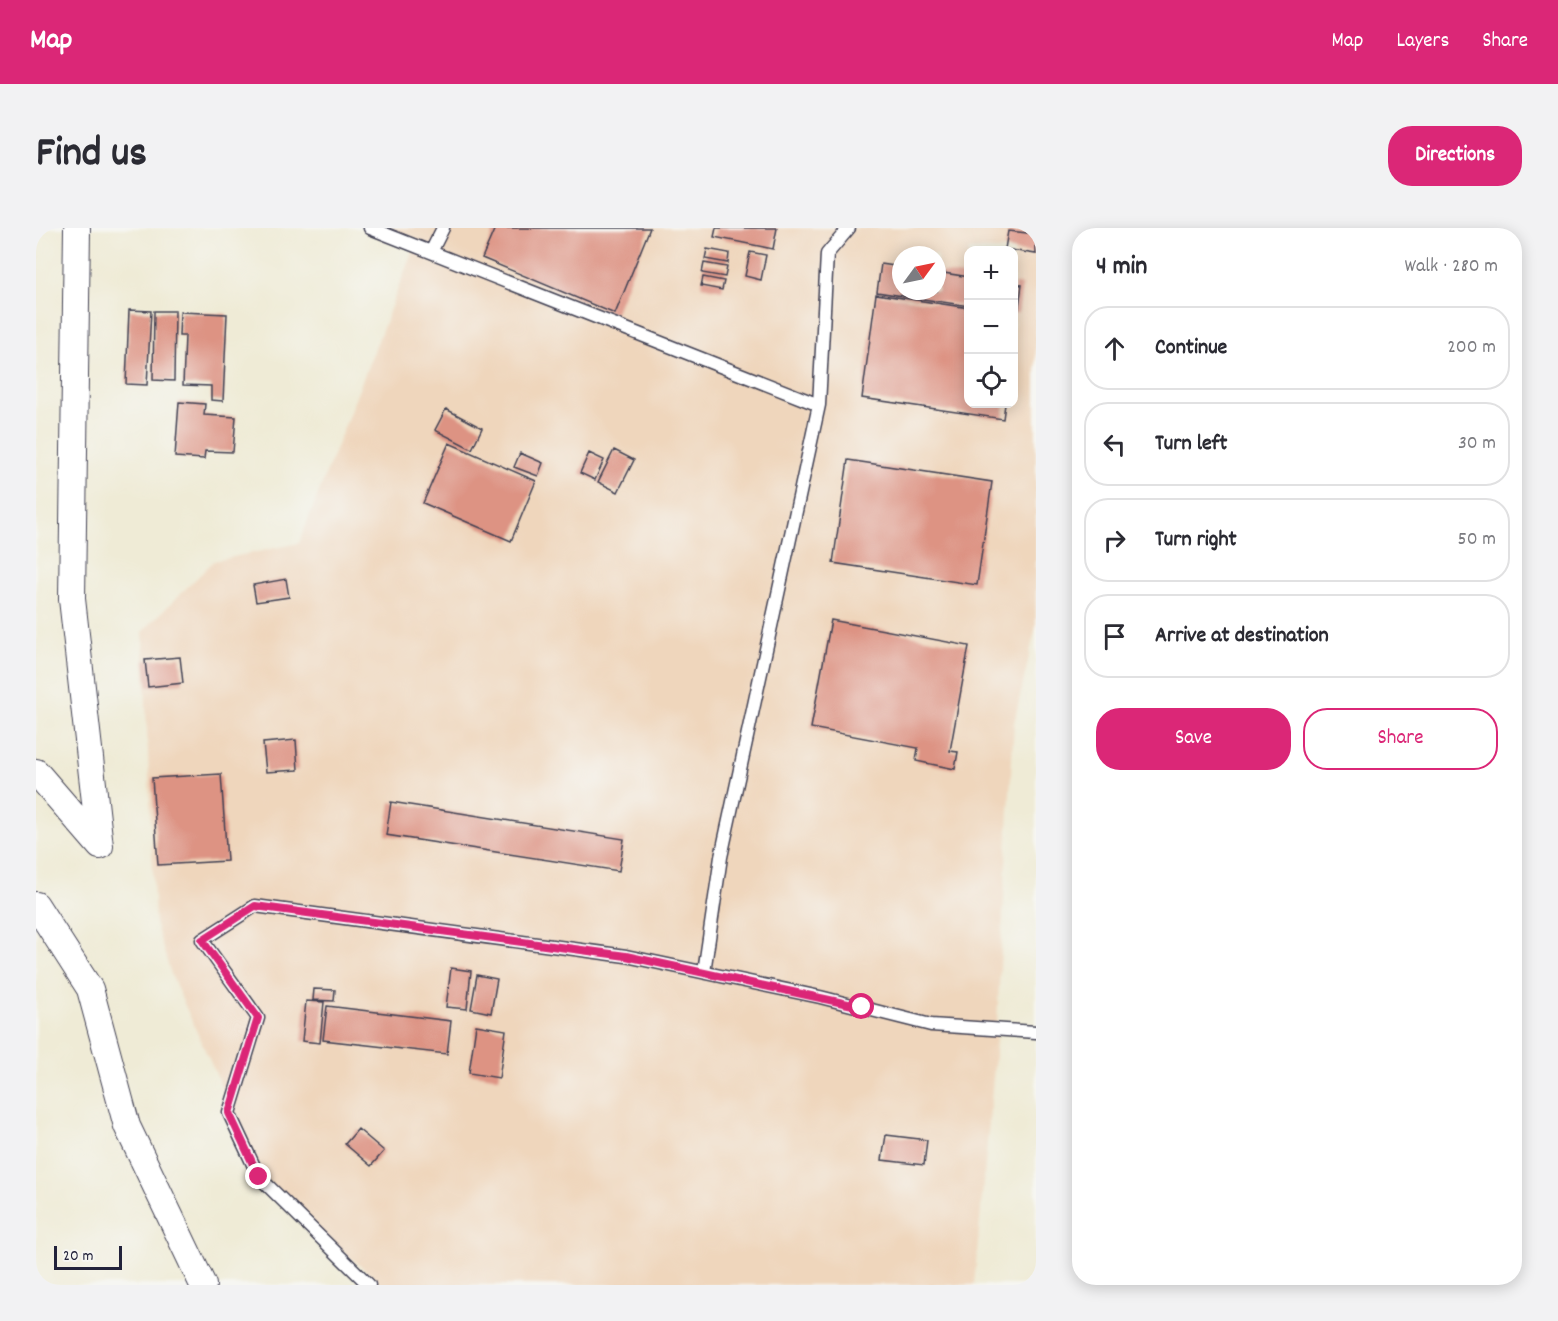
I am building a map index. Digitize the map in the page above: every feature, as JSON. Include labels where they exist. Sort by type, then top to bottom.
[{"type":"street","points":[[36,772],[100,846],[72,599],[77,228]]},
{"type":"street","points":[[36,904],[90,989],[127,1126],[203,1285]]},
{"type":"lane","points":[[370,228],[819,405]]},
{"type":"lane","points":[[431,252],[443,228]]},
{"type":"lane","points":[[704,972],[720,857],[819,405],[827,254],[849,228]]},
{"type":"lane","points":[[369,1285],[259,1177],[229,1113],[258,1018],[202,940],[255,906],[626,956],[820,997],[931,1025],[1036,1032]]},
{"type":"shaded area","points":[[379,228],[1036,228],[1036,626],[1014,723],[995,1056],[974,1285],[383,1285],[276,1194],[258,1167],[172,977],[155,923],[143,631],[214,561],[299,543],[415,245]]},
{"type":"building","points":[[495,228],[650,228],[615,314],[482,258]]},
{"type":"building","points":[[716,228],[777,228],[773,249],[714,237]]},
{"type":"building","points":[[1008,231],[1036,234],[1036,254],[1018,251],[1018,246],[1006,246]]},
{"type":"building","points":[[707,249],[729,253],[728,263],[705,259]]},
{"type":"building","points":[[750,252],[766,255],[761,280],[745,276]]},
{"type":"building","points":[[704,263],[727,267],[725,277],[702,273]]},
{"type":"building","points":[[881,264],[892,266],[892,294],[877,292]]},
{"type":"building","points":[[946,273],[964,276],[964,305],[930,300],[946,300]]},
{"type":"building","points":[[703,277],[724,281],[722,290],[701,286]]},
{"type":"building","points":[[1018,284],[1022,285],[1018,313]]},
{"type":"building","points":[[876,294],[892,296],[892,300],[916,300],[964,307],[964,408],[1004,408],[1003,419],[862,398]]},
{"type":"building","points":[[129,310],[151,311],[147,385],[126,384]]},
{"type":"building","points":[[154,311],[175,311],[174,381],[153,380]]},
{"type":"building","points":[[180,312],[227,314],[223,401],[211,400],[211,386],[183,385],[185,336],[179,336]]},
{"type":"building","points":[[179,402],[205,404],[204,415],[236,417],[233,452],[205,451],[204,459],[175,457]]},
{"type":"building","points":[[446,409],[482,428],[472,449],[435,430]]},
{"type":"building","points":[[449,443],[536,481],[511,541],[423,503]]},
{"type":"building","points":[[614,450],[634,460],[618,492],[598,482]]},
{"type":"building","points":[[520,453],[543,463],[538,476],[514,467]]},
{"type":"building","points":[[589,453],[604,460],[595,480],[580,473]]},
{"type":"building","points":[[848,460],[992,482],[977,585],[833,563]]},
{"type":"building","points":[[286,579],[289,597],[256,602],[253,585]]},
{"type":"building","points":[[831,620],[969,646],[950,751],[958,752],[955,769],[916,761],[918,748],[811,728]]},
{"type":"building","points":[[180,657],[183,683],[148,687],[145,660]]},
{"type":"building","points":[[296,740],[298,770],[266,772],[263,743]]},
{"type":"building","points":[[221,774],[227,861],[158,865],[152,778]]},
{"type":"building","points":[[391,802],[624,839],[619,871],[386,835]]},
{"type":"building","points":[[451,968],[471,971],[467,1009],[446,1007]]},
{"type":"building","points":[[477,975],[497,979],[491,1013],[471,1009]]},
{"type":"building","points":[[314,989],[335,990],[334,1001],[313,1000]]},
{"type":"building","points":[[306,1001],[324,1002],[320,1043],[302,1041]]},
{"type":"building","points":[[327,1006],[451,1021],[447,1054],[323,1040]]},
{"type":"building","points":[[476,1025],[506,1030],[499,1078],[469,1073]]},
{"type":"building","points":[[358,1129],[384,1151],[371,1166],[345,1144]]},
{"type":"building","points":[[886,1135],[927,1140],[924,1165],[882,1160]]},
{"type":"route","points":[[259,1177],[229,1113],[258,1018],[202,940],[255,906],[626,956],[862,1007]]}]
